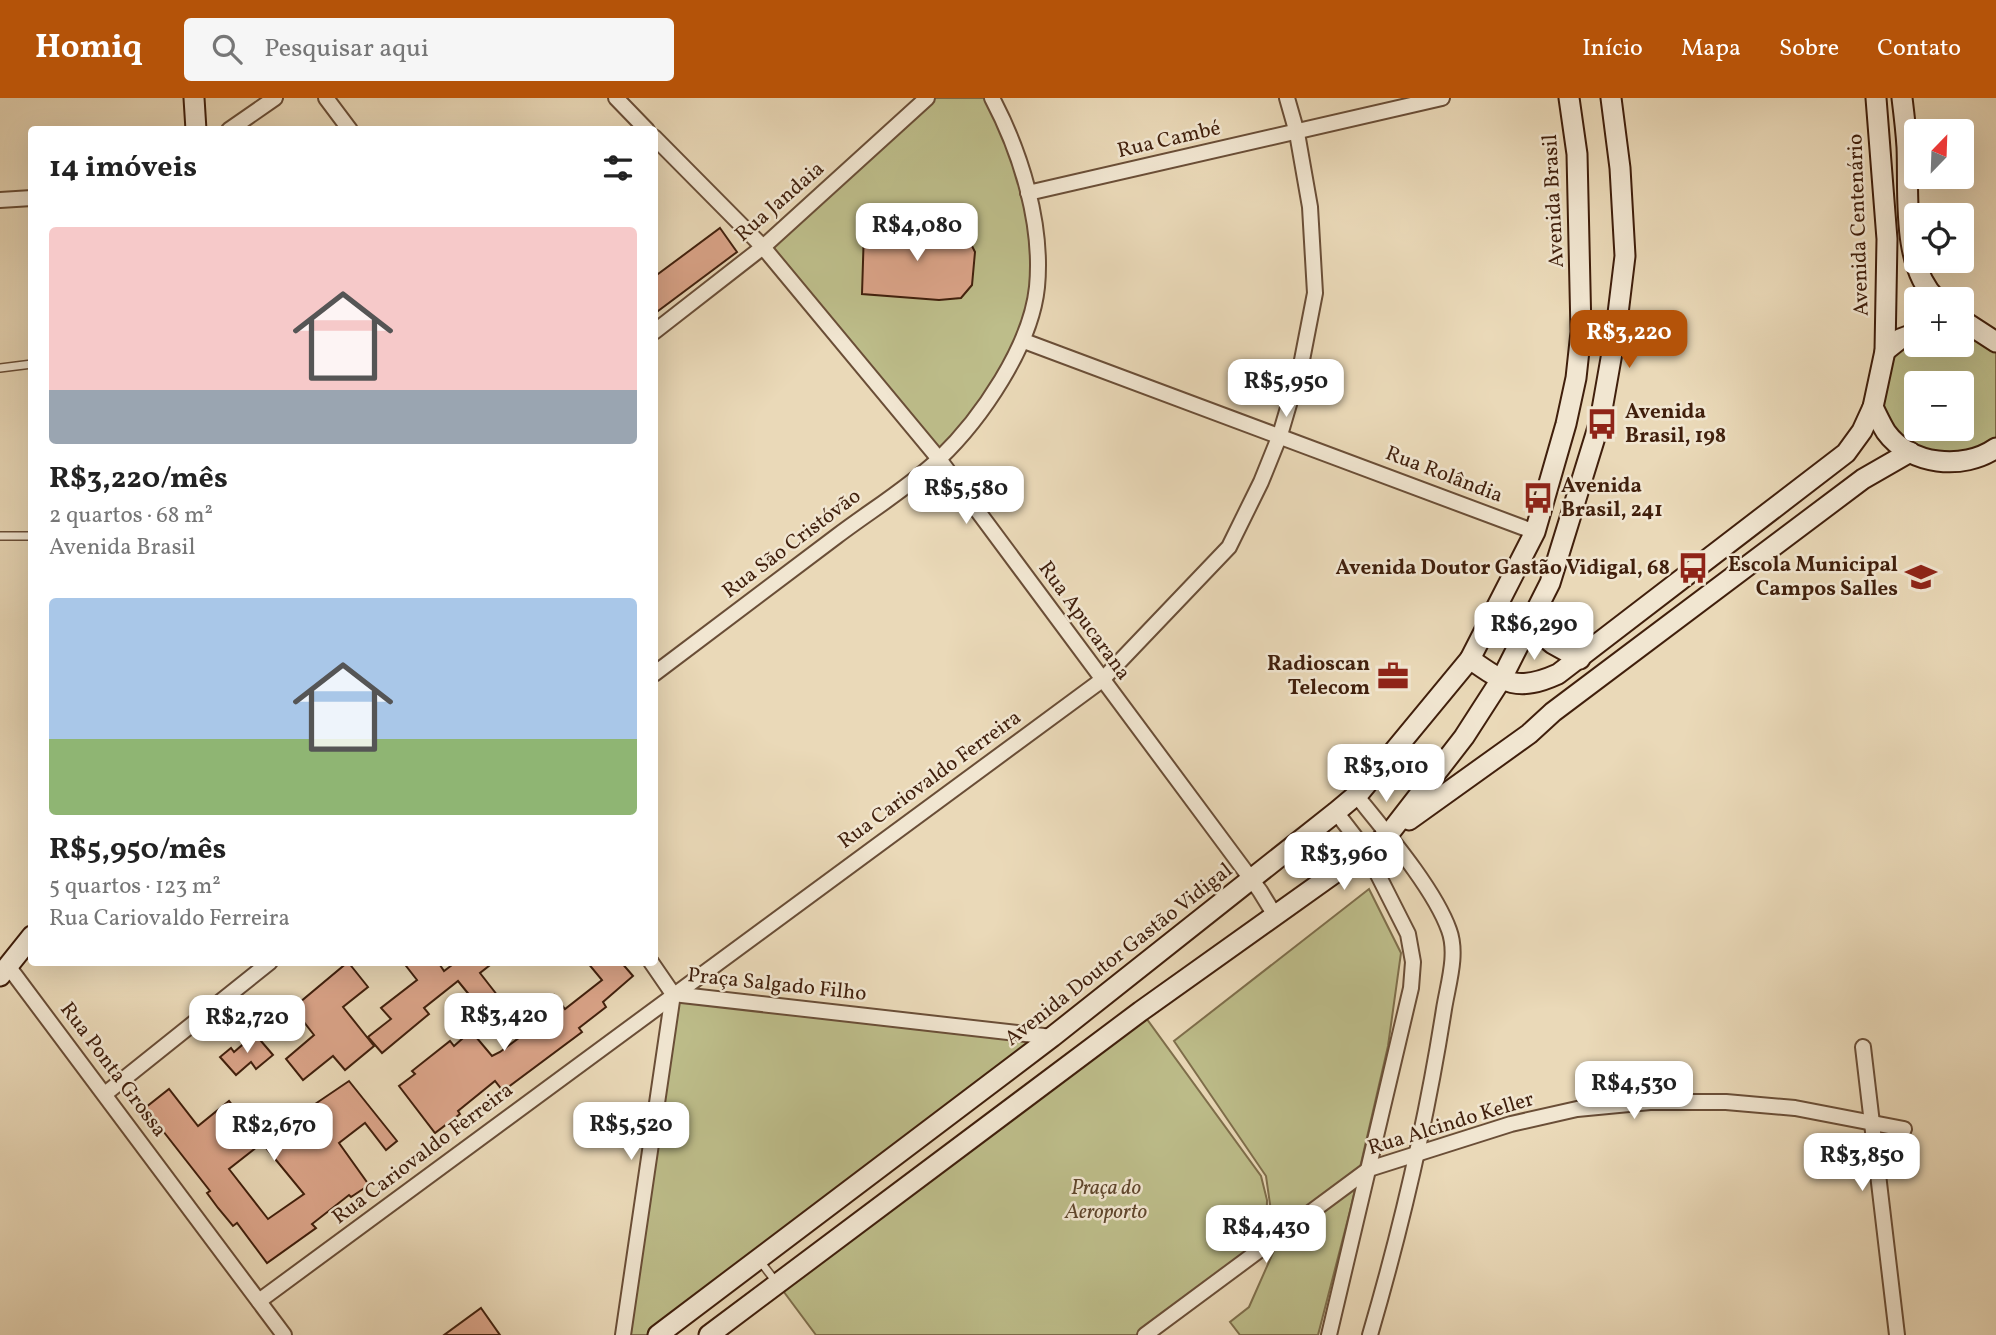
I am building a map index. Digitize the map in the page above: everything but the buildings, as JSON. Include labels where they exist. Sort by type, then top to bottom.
[{"type":"main road","points":[[194,98],[195,126]]},
{"type":"main road","name":"Avenida Brasil","points":[[1470,659],[1535,532],[1566,424],[1576,377],[1581,332],[1577,154],[1569,98]]},
{"type":"main road","points":[[1388,835],[1464,737],[1502,678],[1531,626],[1550,583],[1580,491],[1600,421],[1616,330],[1625,256],[1620,168],[1611,98]]},
{"type":"main road","name":"Avenida Centenário","points":[[1873,407],[1885,351],[1887,239],[1876,98]]},
{"type":"main road","points":[[1902,98],[1907,146],[1909,229],[1916,262],[1927,287]]},
{"type":"main road","points":[[1974,326],[1992,336]]},
{"type":"main road","points":[[1974,334],[1992,336]]},
{"type":"main road","points":[[1885,351],[1904,338]]},
{"type":"main road","points":[[1873,407],[1887,433],[1910,452],[1927,461],[1954,462],[1988,454],[1996,448]]},
{"type":"main road","points":[[1470,659],[1520,685],[1534,685],[1558,674],[1846,453],[1873,407]]},
{"type":"main road","points":[[709,1335],[1141,1011],[1276,917],[1529,733],[1553,712],[1863,479],[1910,452]]},
{"type":"main road","points":[[1531,626],[1553,644],[1580,659]]},
{"type":"main road","name":"Avenida Doutor Gastão Vidigal","points":[[657,1335],[1052,1037],[1336,812],[1356,794],[1470,659]]},
{"type":"main road","points":[[1534,685],[1553,712]]},
{"type":"main road","points":[[4,971],[28,941]]},
{"type":"street","points":[[235,126],[275,98]]},
{"type":"street","points":[[326,98],[347,126]]},
{"type":"street","points":[[616,98],[643,126]]},
{"type":"street","name":"Rua Jandaia","points":[[658,328],[762,247],[927,98]]},
{"type":"street","name":"Rua São Cristóvão","points":[[658,671],[939,459],[988,402],[1024,341],[1037,287],[1036,231],[1028,193],[1006,124],[992,98]]},
{"type":"street","name":"Rua Cariovaldo Ferreira","points":[[260,1301],[1102,680],[1229,547],[1261,482],[1280,435],[1302,360],[1315,293],[1310,206],[1297,133],[1287,98]]},
{"type":"street","name":"Rua Cambé","points":[[1028,193],[1442,98]]},
{"type":"street","name":"Rua Apucarana","points":[[658,141],[762,247],[939,459],[1276,917]]},
{"type":"street","points":[[0,200],[28,198]]},
{"type":"street","name":"Rua Rolândia","points":[[1024,341],[1535,532]]},
{"type":"street","points":[[1356,794],[1437,905],[1450,932],[1452,957],[1436,1062],[1384,1287],[1370,1335]]},
{"type":"street","points":[[1329,1335],[1411,988],[1413,962],[1408,934],[1366,851],[1336,812]]},
{"type":"street","points":[[105,1094],[265,966]]},
{"type":"street","points":[[654,966],[673,994]]},
{"type":"street","name":"Rua Ponta Grossa","points":[[4,971],[105,1094],[284,1335]]},
{"type":"street","name":"Praça Salgado Filho","points":[[623,1335],[673,994],[1052,1037]]},
{"type":"street","points":[[1863,1047],[1897,1335]]},
{"type":"street","name":"Rua Alcindo Keller","points":[[1145,1335],[1369,1169],[1511,1124],[1577,1109],[1650,1102],[1726,1102],[1795,1108],[1904,1129]]},
{"type":"lane","points":[[0,368],[28,364]]},
{"type":"lane","points":[[0,536],[28,536]]},
{"type":"lane","points":[[758,1257],[778,1284]]},
{"type":"green space","points":[[927,98],[992,98],[1028,193],[1037,287],[1024,341],[940,458],[763,247]]},
{"type":"green space","points":[[1974,333],[1984,333],[1996,342],[1996,448],[1927,461],[1907,441],[1974,441],[1974,371],[1904,371],[1904,438],[1873,407],[1885,351],[1904,340],[1904,357],[1974,357]]},
{"type":"green space","points":[[1369,889],[1401,953],[1388,1046],[1318,1335],[1240,1335],[1230,1322],[1249,1307],[1276,1246],[1266,1176],[1174,1041]]},
{"type":"green space","points":[[673,994],[1052,1037],[658,1335],[623,1335]]},
{"type":"green space","name":"Praça do Aeroporto","points":[[1141,1011],[1261,1176],[1267,1200],[1266,1244],[1145,1335],[816,1335],[778,1284]]},
{"type":"place","name":"Avenida Brasil, 198","points":[[1602,424]]},
{"type":"place","name":"Avenida Brasil, 241","points":[[1538,498]]},
{"type":"place","name":"Avenida Doutor Gastão Vidigal, 68","points":[[1693,568]]},
{"type":"place","name":"Escola Municipal Campos Salles","points":[[1921,577]]},
{"type":"place","name":"Radioscan Telecom","points":[[1393,676]]}]
